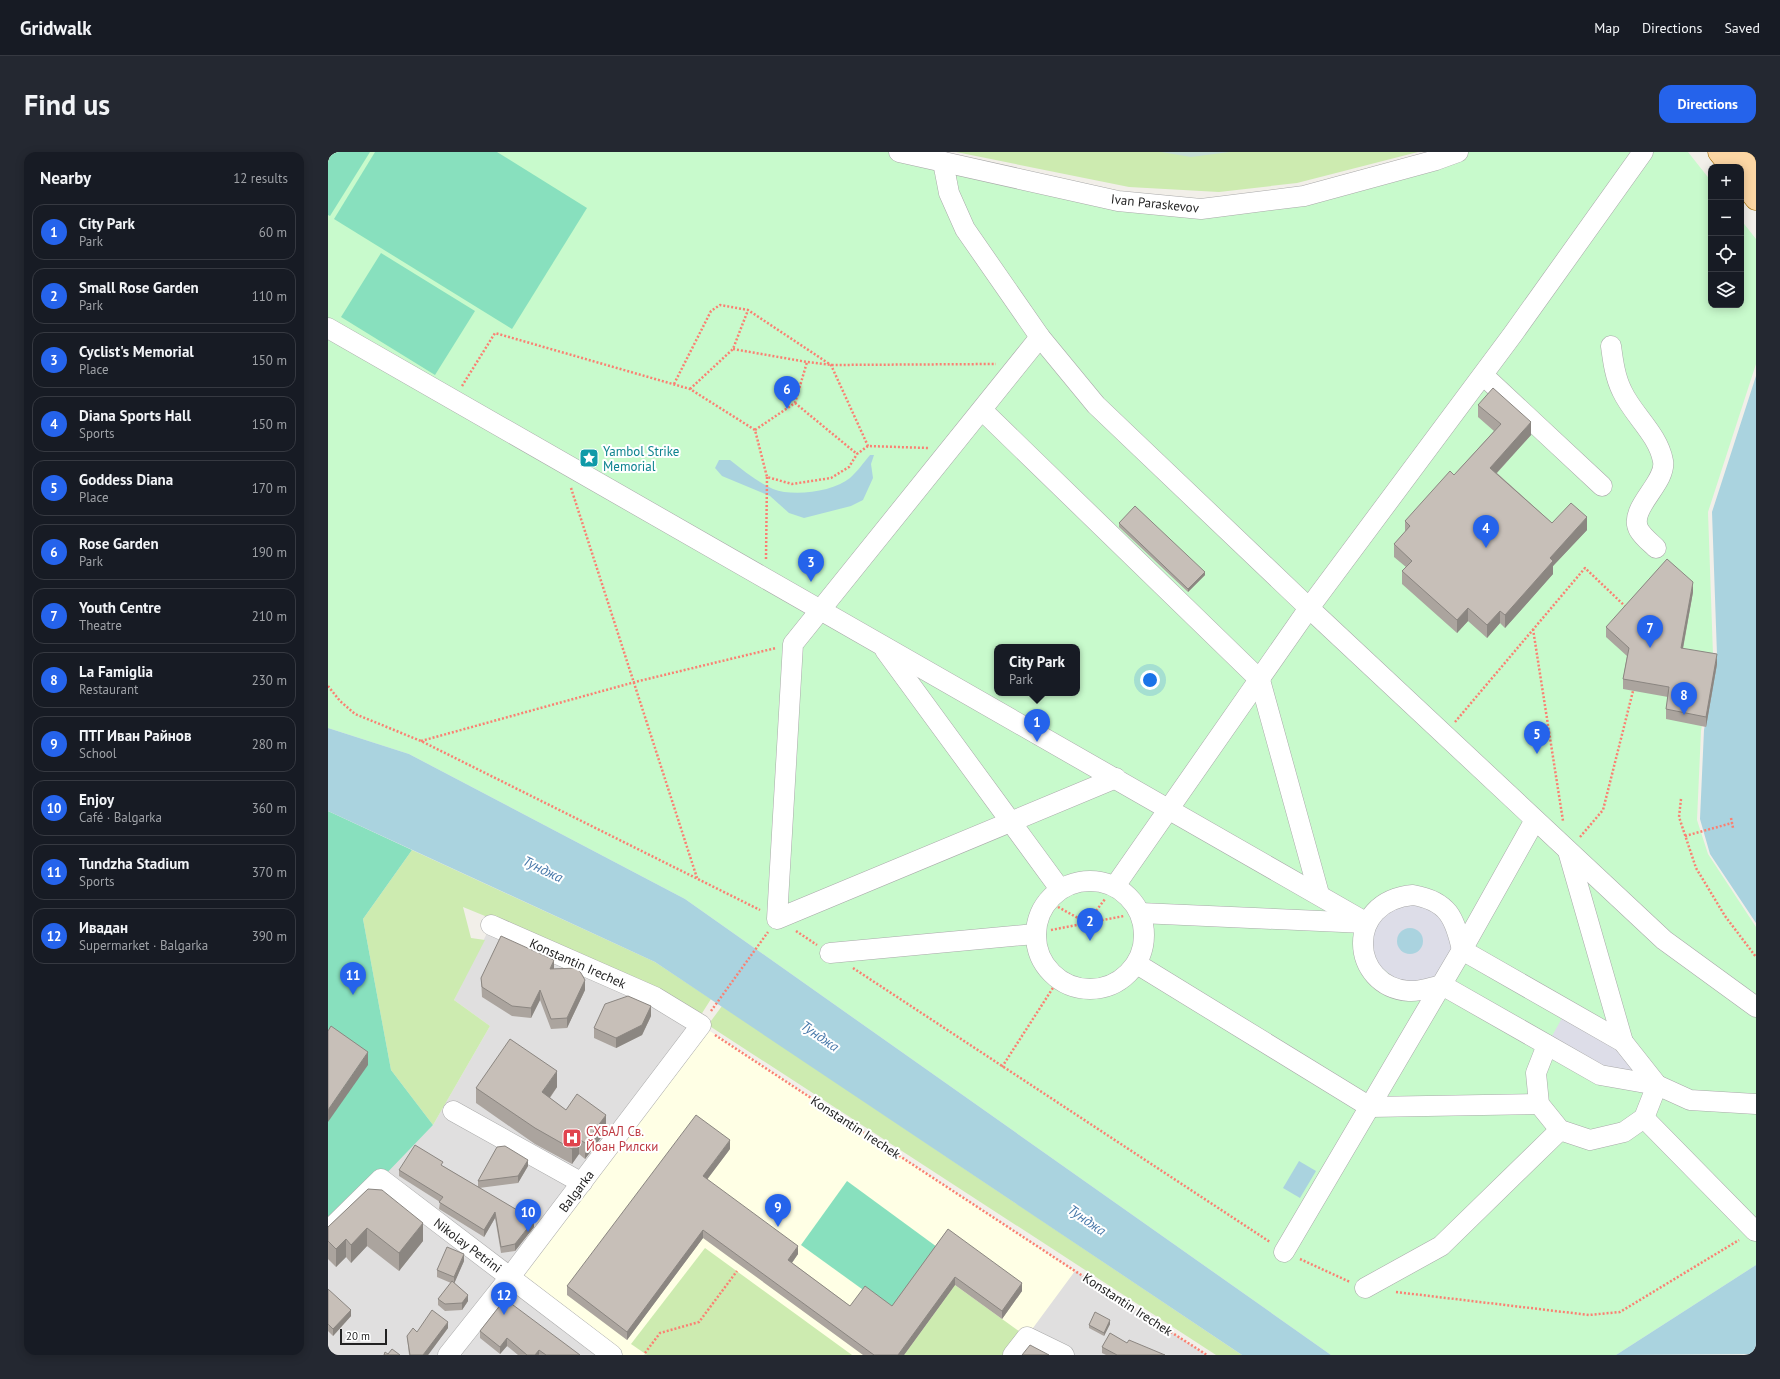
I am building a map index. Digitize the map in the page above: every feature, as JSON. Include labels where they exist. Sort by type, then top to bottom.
[{"type":"main road","points":[[1719,152],[1729,164]]},
{"type":"main road","points":[[1738,152],[1750,186]]},
{"type":"street","name":"Ivan Paraskevov","points":[[899,152],[1118,201],[1200,209],[1304,196],[1436,160],[1458,152]]},
{"type":"street","points":[[1115,886],[1310,608],[1483,375],[1643,152]]},
{"type":"street","points":[[943,162],[950,193],[965,229],[1040,337],[1096,405],[1444,735],[1664,940],[1756,1007]]},
{"type":"street","points":[[328,328],[1319,894],[1367,923]]},
{"type":"street","points":[[1040,337],[792,644],[777,919],[1116,778]]},
{"type":"street","points":[[1611,346],[1614,368],[1622,391],[1659,447],[1664,463],[1660,477],[1643,504],[1638,517],[1639,530],[1656,548]]},
{"type":"street","points":[[1483,375],[1602,486]]},
{"type":"street","points":[[982,410],[1260,680],[1319,894]]},
{"type":"street","points":[[881,644],[1012,822],[1054,895]]},
{"type":"street","points":[[1284,1252],[1442,985],[1535,820]]},
{"type":"street","points":[[1568,851],[1623,1042]]},
{"type":"street","points":[[1097,880],[1115,886],[1130,898],[1140,913],[1145,930],[1144,948],[1137,964],[1125,977],[1109,986],[1092,990],[1074,988],[1058,980],[1045,967],[1037,951],[1035,934],[1038,916],[1054,895],[1078,881],[1097,880]]},
{"type":"street","points":[[1657,1085],[1623,1042],[1462,950],[1457,927],[1452,916],[1444,907],[1426,897],[1413,895],[1400,896],[1390,900],[1377,909],[1367,923],[1363,937],[1364,954],[1368,964],[1374,974],[1383,982],[1396,989],[1410,991],[1442,985],[1600,1075],[1657,1085],[1690,1100],[1756,1104]]},
{"type":"street","points":[[1140,913],[1367,923]]},
{"type":"street","name":"Konstantin Irechek","points":[[491,925],[655,997],[700,1025]]},
{"type":"street","points":[[830,953],[1035,934]]},
{"type":"street","points":[[1137,964],[1370,1107],[1539,1104]]},
{"type":"street","name":"Balgarka","points":[[448,1355],[510,1278],[700,1025]]},
{"type":"street","points":[[1547,1045],[1536,1073],[1539,1104],[1560,1130],[1590,1140],[1624,1132],[1644,1118],[1657,1085]]},
{"type":"street","points":[[453,1111],[582,1183]]},
{"type":"street","points":[[1644,1118],[1755,1231]]},
{"type":"street","points":[[1365,1288],[1441,1246],[1560,1130]]},
{"type":"street","name":"Nikolay Petrini","points":[[328,1231],[381,1179],[612,1355]]},
{"type":"street","points":[[1013,1355],[1027,1337],[1064,1355]]},
{"type":"path","points":[[674,384],[711,312],[720,305],[748,310],[831,365],[868,446]]},
{"type":"path","points":[[690,389],[733,348],[748,310]]},
{"type":"path","points":[[453,400],[495,333],[690,389],[755,430],[767,477],[766,578]]},
{"type":"path","points":[[733,348],[831,365],[1018,364]]},
{"type":"path","points":[[755,430],[795,403],[807,362]]},
{"type":"path","points":[[795,403],[857,454]]},
{"type":"path","points":[[767,477],[792,484],[831,478],[849,468],[857,454],[868,446],[951,448]]},
{"type":"path","points":[[563,462],[697,878]]},
{"type":"path","points":[[1444,735],[1585,568],[1630,610]]},
{"type":"path","points":[[1533,629],[1568,851]]},
{"type":"path","points":[[421,742],[634,682],[792,644]]},
{"type":"path","points":[[328,686],[340,701],[355,714],[421,742],[777,919],[1284,1252],[1365,1288],[1589,1315],[1620,1312],[1755,1231]]},
{"type":"path","points":[[1568,851],[1603,810],[1633,691]]},
{"type":"path","points":[[1681,799],[1679,817],[1696,868],[1721,910],[1756,956]]},
{"type":"path","points":[[1731,818],[1733,828]]},
{"type":"path","points":[[1685,836],[1732,823]]},
{"type":"path","points":[[1088,923],[1115,886]]},
{"type":"path","points":[[1054,895],[1088,923]]},
{"type":"path","points":[[1035,934],[1140,913]]},
{"type":"path","points":[[700,1025],[777,919]]},
{"type":"path","points":[[1002,1067],[1058,980]]},
{"type":"path","name":"Konstantin Irechek","points":[[700,1025],[1207,1355]]},
{"type":"path","points":[[645,1353],[660,1333],[699,1322],[737,1272]]},
{"type":"shaded area","points":[[1161,152],[1230,152],[1191,157]]},
{"type":"shaded area","points":[[1426,897],[1462,950],[1442,985],[1410,991],[1364,953],[1390,900]]},
{"type":"shaded area","points":[[491,925],[701,1025],[1075,1271],[1207,1355],[328,1355],[328,1231],[433,1125],[490,1026],[454,1000]]},
{"type":"shaded area","points":[[1567,1009],[1623,1042],[1657,1085],[1547,1045]]},
{"type":"shaded area","points":[[701,1025],[1075,1271],[1013,1355],[612,1355],[510,1277]]},
{"type":"green space","points":[[328,152],[899,152],[1201,209],[1458,152],[1688,152],[1708,177],[1708,308],[1744,308],[1744,224],[1756,239],[1756,364],[1708,512],[1713,655],[1701,731],[1697,820],[1708,854],[1756,927],[1756,1265],[1616,1355],[1331,1355],[685,899],[409,754],[328,728]]},
{"type":"green space","points":[[328,152],[370,152],[330,216],[328,215]]},
{"type":"green space","points":[[375,152],[497,152],[587,208],[512,329],[334,219]]},
{"type":"green space","points":[[956,152],[1418,152],[1297,183],[1219,192],[1129,187]]},
{"type":"green space","points":[[381,253],[475,311],[435,375],[341,317]]},
{"type":"green space","points":[[328,811],[412,850],[363,919],[391,1070],[433,1125],[328,1231]]},
{"type":"green space","points":[[412,850],[655,962],[711,999],[699,1018],[644,981],[463,907],[471,938],[485,940],[454,1000],[490,1026],[433,1125],[391,1070],[363,919]]},
{"type":"green space","points":[[722,1006],[1242,1355],[1216,1355],[708,1025]]},
{"type":"green space","points":[[847,1181],[937,1247],[891,1310],[801,1245]]},
{"type":"green space","points":[[705,1248],[852,1355],[647,1355],[631,1344]]},
{"type":"green space","points":[[955,1285],[1027,1337],[1013,1355],[904,1355]]},
{"type":"water","points":[[1756,376],[1756,923],[1710,854],[1700,819],[1704,730],[1717,655],[1712,512]]},
{"type":"water","points":[[870,455],[874,455],[871,464],[873,478],[863,500],[851,506],[804,518],[789,513],[770,496],[722,476],[715,468],[719,460],[730,460],[745,472],[773,489],[791,493],[802,493],[823,490],[843,483],[853,476]]},
{"type":"water","name":"Тунджа","points":[[328,728],[409,754],[685,899],[1331,1355],[1242,1355],[655,962],[328,811]]},
{"type":"water","points":[[1410,928],[1419,932],[1423,941],[1419,950],[1410,954],[1401,950],[1397,941],[1401,932]]},
{"type":"water","points":[[1299,1161],[1316,1171],[1300,1198],[1283,1188]]},
{"type":"water","points":[[1756,1265],[1756,1354],[1616,1355]]},
{"type":"building","points":[[1493,388],[1531,422],[1490,468],[1552,523],[1571,503],[1587,517],[1550,558],[1553,561],[1505,615],[1500,611],[1487,625],[1468,608],[1457,620],[1402,571],[1412,561],[1394,544],[1410,526],[1405,521],[1450,471],[1454,475],[1501,424],[1478,405]]},
{"type":"building","points":[[1135,506],[1205,572],[1188,589],[1119,523]]},
{"type":"building","points":[[1667,559],[1693,582],[1681,648],[1717,654],[1706,717],[1666,709],[1669,687],[1623,679],[1629,648],[1606,627]]},
{"type":"building","points":[[501,936],[554,960],[550,969],[578,968],[585,980],[567,1018],[551,1019],[540,990],[531,1008],[512,1006],[482,987],[481,978]]},
{"type":"building","points":[[628,996],[651,1006],[642,1025],[616,1038],[594,1028],[605,1004]]},
{"type":"building","points":[[331,1026],[368,1052],[328,1110],[328,1031]]},
{"type":"building","points":[[510,1039],[557,1071],[542,1092],[566,1110],[577,1094],[606,1115],[585,1143],[579,1139],[572,1149],[535,1128],[476,1088]]},
{"type":"building","points":[[696,1115],[730,1140],[703,1176],[798,1246],[788,1260],[850,1306],[865,1286],[892,1306],[948,1229],[1022,1283],[1002,1311],[955,1277],[898,1355],[874,1355],[703,1230],[627,1332],[567,1286]]},
{"type":"building","points":[[415,1145],[443,1162],[441,1165],[534,1220],[515,1244],[501,1247],[495,1212],[484,1230],[439,1202],[443,1197],[399,1170]]},
{"type":"building","points":[[505,1146],[528,1160],[518,1176],[478,1181],[497,1147]]},
{"type":"building","points":[[368,1189],[382,1190],[423,1223],[399,1253],[367,1228],[351,1245],[346,1239],[336,1249],[328,1241],[328,1227]]},
{"type":"building","points":[[447,1247],[464,1254],[454,1277],[437,1270]]},
{"type":"building","points":[[452,1281],[468,1295],[462,1303],[445,1304],[438,1299]]},
{"type":"building","points":[[328,1289],[351,1310],[333,1329],[328,1324]]},
{"type":"building","points":[[505,1299],[580,1355],[546,1355],[539,1350],[535,1355],[527,1355],[507,1338],[500,1347],[480,1331]]},
{"type":"building","points":[[432,1310],[448,1322],[423,1355],[410,1355],[407,1336],[413,1328],[417,1332]]},
{"type":"building","points":[[1095,1312],[1110,1320],[1104,1333],[1089,1325]]},
{"type":"building","points":[[1110,1333],[1127,1343],[1129,1340],[1165,1355],[1117,1355],[1102,1347]]},
{"type":"building","points":[[1030,1345],[1049,1355],[1022,1355]]},
{"type":"building","points":[[392,1349],[400,1355],[384,1355],[385,1352],[388,1354]]},
{"type":"place","name":"Rose Garden","points":[[787,409]]},
{"type":"place","name":"Yambol Strike Memorial","points":[[589,458]]},
{"type":"place","name":"Diana Sports Hall","points":[[1486,548]]},
{"type":"place","name":"Cyclist's Memorial","points":[[811,582]]},
{"type":"place","name":"Youth Centre","points":[[1650,648]]},
{"type":"place","name":"La Famiglia","points":[[1684,715]]},
{"type":"place","name":"City Park","points":[[1037,742]]},
{"type":"place","name":"Goddess Diana","points":[[1537,754]]},
{"type":"place","name":"Small Rose Garden","points":[[1090,941]]},
{"type":"place","name":"Tundzha Stadium","points":[[353,995]]},
{"type":"place","name":"СХБАЛ Св. Йоан Рилски","points":[[572,1138]]},
{"type":"place","name":"ПТГ Иван Райнов","points":[[778,1227]]},
{"type":"place","name":"Enjoy","points":[[528,1232]]},
{"type":"place","name":"Ивадан","points":[[504,1315]]}]
